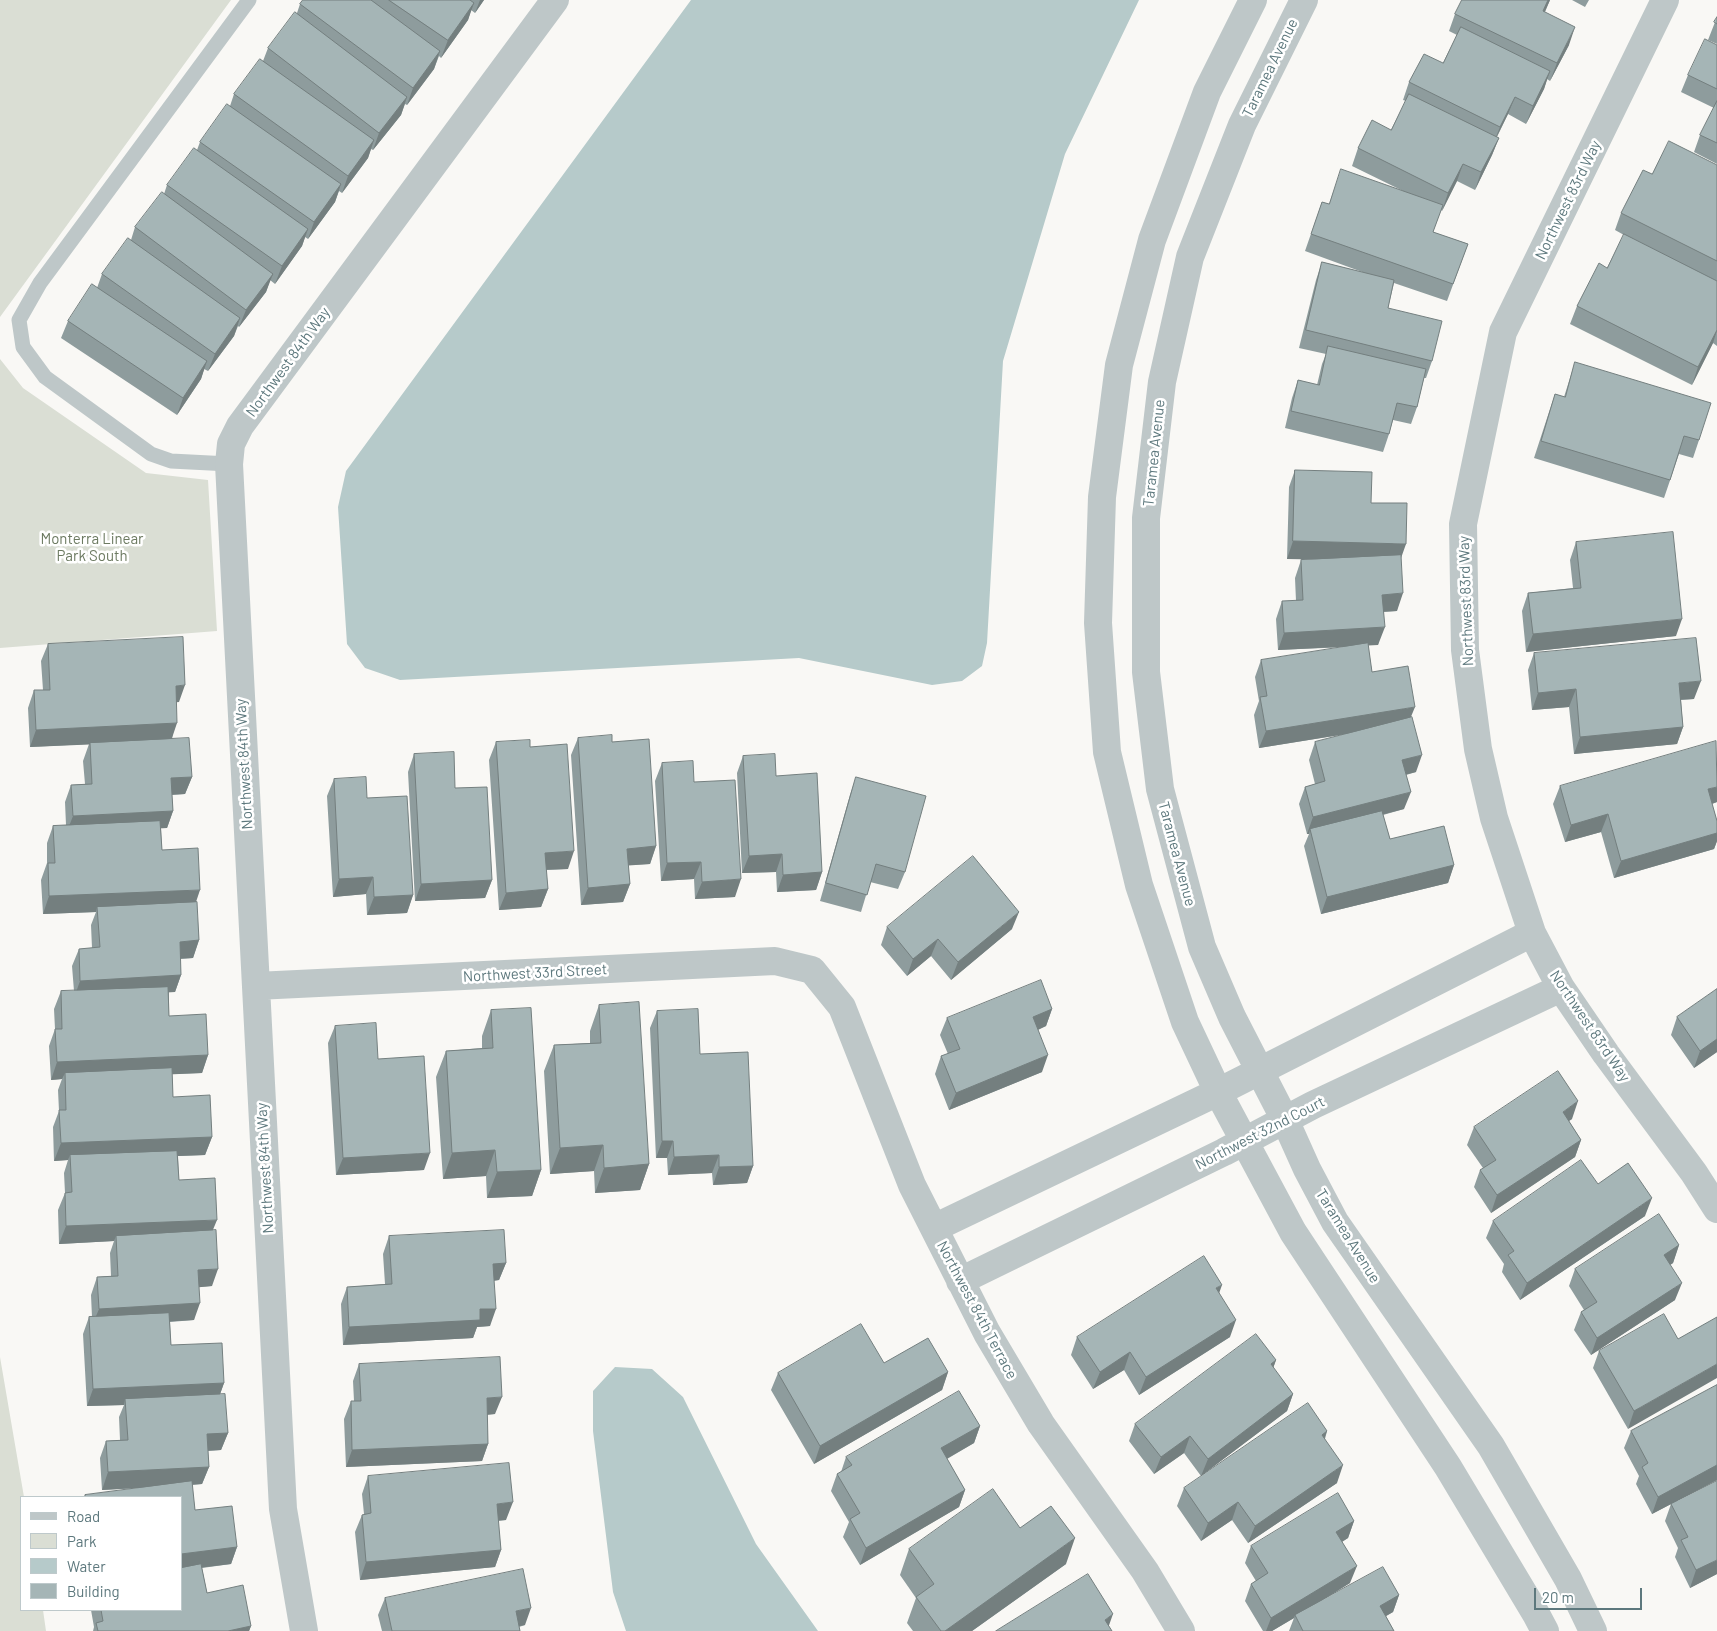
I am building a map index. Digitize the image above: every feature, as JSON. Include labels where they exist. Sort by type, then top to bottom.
[{"type":"street","name":"Northwest 84th Way","points":[[304,1631],[283,1509],[229,464],[231,444],[240,426],[555,0]]},
{"type":"street","points":[[1254,0],[1207,92],[1152,240],[1119,365],[1102,497],[1098,614],[1106,752],[1139,885],[1185,1022],[1218,1092],[1292,1232],[1448,1467],[1545,1631]]},
{"type":"street","name":"Taramea Avenue","points":[[1304,0],[1242,125],[1190,258],[1162,382],[1146,518],[1146,672],[1160,789],[1202,947],[1232,1017],[1285,1120],[1307,1169],[1335,1222],[1490,1446],[1568,1579],[1594,1631]]},
{"type":"street","name":"Northwest 83rd Way","points":[[1665,0],[1504,332],[1463,524],[1465,650],[1478,750],[1494,818],[1532,932],[1561,988],[1606,1054],[1694,1173],[1717,1209]]},
{"type":"street","points":[[934,1228],[1218,1092],[1532,932]]},
{"type":"street","name":"Northwest 33rd Street","points":[[256,986],[774,961],[812,970]]},
{"type":"street","name":"Northwest 84th Terrace","points":[[812,970],[842,1007],[912,1185],[987,1333],[1041,1424],[1145,1571],[1181,1631]]},
{"type":"street","name":"Northwest 32nd Court","points":[[960,1281],[1285,1120],[1561,988]]},
{"type":"lane","points":[[229,464],[171,461],[151,454],[45,377],[23,347],[19,320],[40,283],[249,0]]},
{"type":"green space","points":[[0,0],[231,0],[0,317]]},
{"type":"green space","name":"Monterra Linear Park South","points":[[0,359],[23,388],[146,473],[208,480],[217,631],[0,648]]},
{"type":"green space","points":[[0,1357],[24,1496],[20,1496],[20,1611],[43,1611],[46,1631],[0,1631]]},
{"type":"water","points":[[691,0],[1139,0],[1065,154],[1003,361],[987,643],[982,666],[962,681],[932,685],[799,658],[400,680],[365,668],[347,644],[338,507],[346,471]]},
{"type":"water","points":[[615,1367],[652,1369],[683,1397],[756,1544],[818,1631],[626,1631],[613,1592],[593,1431],[593,1391]]},
{"type":"building","points":[[303,0],[371,0],[440,51],[413,88],[300,4]]},
{"type":"building","points":[[389,0],[470,0],[474,3],[448,40]]},
{"type":"building","points":[[1462,0],[1548,0],[1543,11],[1575,27],[1557,63],[1455,14]]},
{"type":"building","points":[[295,12],[407,97],[379,133],[268,48]]},
{"type":"building","points":[[1461,27],[1550,71],[1533,106],[1515,97],[1500,127],[1409,82],[1424,54],[1443,63]]},
{"type":"building","points":[[1705,39],[1717,45],[1717,89],[1688,75]]},
{"type":"building","points":[[260,59],[374,140],[348,176],[234,94]]},
{"type":"building","points":[[1409,94],[1499,138],[1481,172],[1463,164],[1448,193],[1358,148],[1372,120],[1391,130]]},
{"type":"building","points":[[1717,101],[1717,143],[1700,135]]},
{"type":"building","points":[[227,104],[341,184],[314,222],[200,142]]},
{"type":"building","points":[[1669,141],[1717,165],[1717,261],[1621,213],[1643,170],[1652,174]]},
{"type":"building","points":[[194,148],[308,229],[282,266],[167,185]]},
{"type":"building","points":[[1341,169],[1443,205],[1433,232],[1468,244],[1453,284],[1311,234],[1322,202],[1329,204]]},
{"type":"building","points":[[162,192],[273,274],[246,310],[135,227]]},
{"type":"building","points":[[1624,234],[1717,281],[1717,330],[1698,367],[1577,306],[1599,263],[1607,268]]},
{"type":"building","points":[[128,238],[240,318],[215,354],[102,274]]},
{"type":"building","points":[[1322,262],[1394,280],[1388,308],[1442,321],[1432,361],[1306,330]]},
{"type":"building","points":[[92,284],[207,361],[183,398],[68,321]]},
{"type":"building","points":[[1328,346],[1426,369],[1417,407],[1397,403],[1389,434],[1291,411],[1298,380],[1319,385]]},
{"type":"building","points":[[1575,362],[1711,403],[1699,440],[1684,436],[1670,480],[1541,441],[1555,394],[1565,397]]},
{"type":"building","points":[[1295,470],[1372,472],[1371,503],[1407,503],[1406,544],[1293,541]]},
{"type":"building","points":[[1673,532],[1682,619],[1533,634],[1528,593],[1581,588],[1576,542]]},
{"type":"building","points":[[1401,555],[1403,593],[1382,595],[1385,627],[1284,633],[1282,601],[1303,600],[1301,560]]},
{"type":"building","points":[[183,637],[185,685],[176,686],[177,723],[36,730],[34,690],[50,690],[48,644]]},
{"type":"building","points":[[1696,638],[1701,681],[1679,683],[1683,727],[1580,737],[1576,689],[1538,693],[1534,653]]},
{"type":"building","points":[[1368,643],[1372,672],[1408,666],[1415,707],[1266,731],[1260,697],[1267,696],[1261,660]]},
{"type":"building","points":[[1412,717],[1422,755],[1402,760],[1411,792],[1313,817],[1305,787],[1325,781],[1315,742]]},
{"type":"building","points":[[612,735],[612,742],[649,739],[656,846],[627,849],[630,884],[588,888],[578,738]]},
{"type":"building","points":[[189,738],[192,777],[171,778],[173,811],[73,816],[71,785],[92,784],[90,743]]},
{"type":"building","points":[[530,740],[530,747],[567,744],[574,851],[545,853],[548,889],[506,893],[496,742]]},
{"type":"building","points":[[1716,741],[1717,787],[1708,789],[1717,821],[1717,833],[1621,861],[1608,814],[1571,825],[1560,786]]},
{"type":"building","points":[[454,752],[455,788],[487,787],[492,880],[421,884],[414,754]]},
{"type":"building","points":[[775,754],[776,776],[817,773],[822,872],[783,875],[782,854],[749,856],[743,756]]},
{"type":"building","points":[[693,761],[694,782],[735,780],[741,879],[702,882],[701,862],[667,863],[662,763]]},
{"type":"building","points":[[366,777],[367,798],[407,796],[413,895],[374,897],[373,877],[339,879],[334,779]]},
{"type":"building","points":[[856,777],[926,796],[905,872],[876,864],[867,895],[826,883]]},
{"type":"building","points":[[1382,811],[1390,839],[1444,826],[1454,865],[1327,897],[1310,829]]},
{"type":"building","points":[[160,821],[162,850],[198,848],[200,890],[49,896],[48,863],[55,863],[53,826]]},
{"type":"building","points":[[973,856],[1019,912],[958,962],[938,939],[913,959],[887,927]]},
{"type":"building","points":[[197,902],[199,940],[180,942],[181,975],[80,981],[79,949],[100,947],[97,907]]},
{"type":"building","points":[[1041,980],[1052,1009],[1033,1017],[1048,1055],[956,1093],[941,1056],[960,1049],[947,1018]]},
{"type":"building","points":[[168,987],[169,1016],[206,1014],[208,1055],[57,1062],[55,1029],[62,1029],[61,991]]},
{"type":"building","points":[[1717,989],[1717,1039],[1700,1051],[1677,1017]]},
{"type":"building","points":[[639,1002],[649,1164],[604,1168],[603,1145],[560,1148],[554,1045],[601,1043],[599,1005]]},
{"type":"building","points":[[531,1008],[541,1170],[497,1172],[495,1150],[452,1153],[446,1051],[493,1048],[491,1010]]},
{"type":"building","points":[[698,1009],[700,1054],[748,1052],[753,1166],[719,1167],[719,1155],[674,1157],[673,1141],[662,1141],[657,1011]]},
{"type":"building","points":[[376,1023],[378,1059],[424,1056],[430,1153],[343,1158],[335,1026]]},
{"type":"building","points":[[172,1068],[173,1097],[210,1095],[212,1137],[61,1143],[59,1110],[66,1110],[65,1073]]},
{"type":"building","points":[[1558,1071],[1578,1101],[1563,1112],[1581,1140],[1497,1195],[1480,1170],[1496,1160],[1474,1127]]},
{"type":"building","points":[[177,1151],[179,1180],[215,1178],[217,1220],[66,1226],[65,1193],[72,1192],[70,1155]]},
{"type":"building","points":[[1581,1160],[1598,1184],[1628,1163],[1652,1198],[1527,1283],[1508,1255],[1514,1251],[1493,1221]]},
{"type":"building","points":[[1659,1214],[1679,1245],[1664,1255],[1682,1283],[1597,1338],[1581,1312],[1597,1302],[1575,1269]]},
{"type":"building","points":[[216,1230],[218,1269],[198,1270],[200,1303],[99,1309],[97,1277],[118,1276],[116,1236]]},
{"type":"building","points":[[504,1230],[506,1263],[493,1264],[496,1309],[480,1309],[480,1320],[349,1327],[347,1287],[392,1284],[389,1236]]},
{"type":"building","points":[[1204,1256],[1222,1285],[1216,1288],[1236,1320],[1146,1377],[1130,1352],[1100,1372],[1077,1337]]},
{"type":"building","points":[[169,1313],[171,1345],[222,1343],[224,1383],[93,1389],[89,1317]]},
{"type":"building","points":[[1664,1314],[1678,1339],[1717,1317],[1717,1364],[1634,1411],[1599,1351]]},
{"type":"building","points":[[861,1324],[884,1363],[928,1338],[948,1372],[820,1446],[778,1373]]},
{"type":"building","points":[[1256,1334],[1276,1360],[1271,1364],[1293,1394],[1208,1459],[1190,1436],[1161,1457],[1135,1424]]},
{"type":"building","points":[[500,1357],[502,1397],[487,1398],[488,1444],[352,1450],[351,1401],[361,1401],[359,1364]]},
{"type":"building","points":[[1717,1385],[1717,1465],[1658,1497],[1642,1467],[1648,1463],[1631,1431]]},
{"type":"building","points":[[959,1391],[980,1426],[941,1448],[965,1490],[866,1548],[850,1519],[860,1513],[837,1474],[852,1465],[846,1457]]},
{"type":"building","points":[[225,1394],[228,1433],[207,1434],[209,1467],[108,1472],[106,1441],[128,1440],[125,1399]]},
{"type":"building","points":[[1308,1403],[1327,1431],[1322,1435],[1343,1465],[1255,1526],[1238,1502],[1208,1523],[1184,1488]]},
{"type":"building","points":[[509,1463],[513,1502],[497,1504],[501,1550],[366,1562],[362,1515],[371,1513],[368,1476]]},
{"type":"building","points":[[192,1481],[195,1510],[232,1506],[237,1547],[182,1554],[182,1496],[85,1495]]},
{"type":"building","points":[[1717,1481],[1717,1560],[1696,1570],[1681,1540],[1688,1537],[1671,1504]]},
{"type":"building","points":[[993,1489],[1020,1528],[1051,1506],[1075,1538],[945,1631],[941,1631],[916,1597],[934,1584],[909,1549]]},
{"type":"building","points":[[1338,1493],[1354,1521],[1336,1532],[1357,1566],[1271,1618],[1251,1584],[1268,1573],[1251,1546]]},
{"type":"building","points":[[201,1564],[207,1593],[243,1585],[251,1626],[228,1631],[98,1631],[96,1623],[103,1621],[101,1611],[182,1611],[182,1568]]},
{"type":"building","points":[[1383,1567],[1399,1595],[1380,1606],[1394,1631],[1303,1631],[1295,1615]]},
{"type":"building","points":[[523,1569],[531,1608],[516,1611],[520,1631],[392,1631],[385,1598]]},
{"type":"building","points":[[1088,1574],[1113,1614],[1105,1620],[1112,1631],[996,1631]]}]
